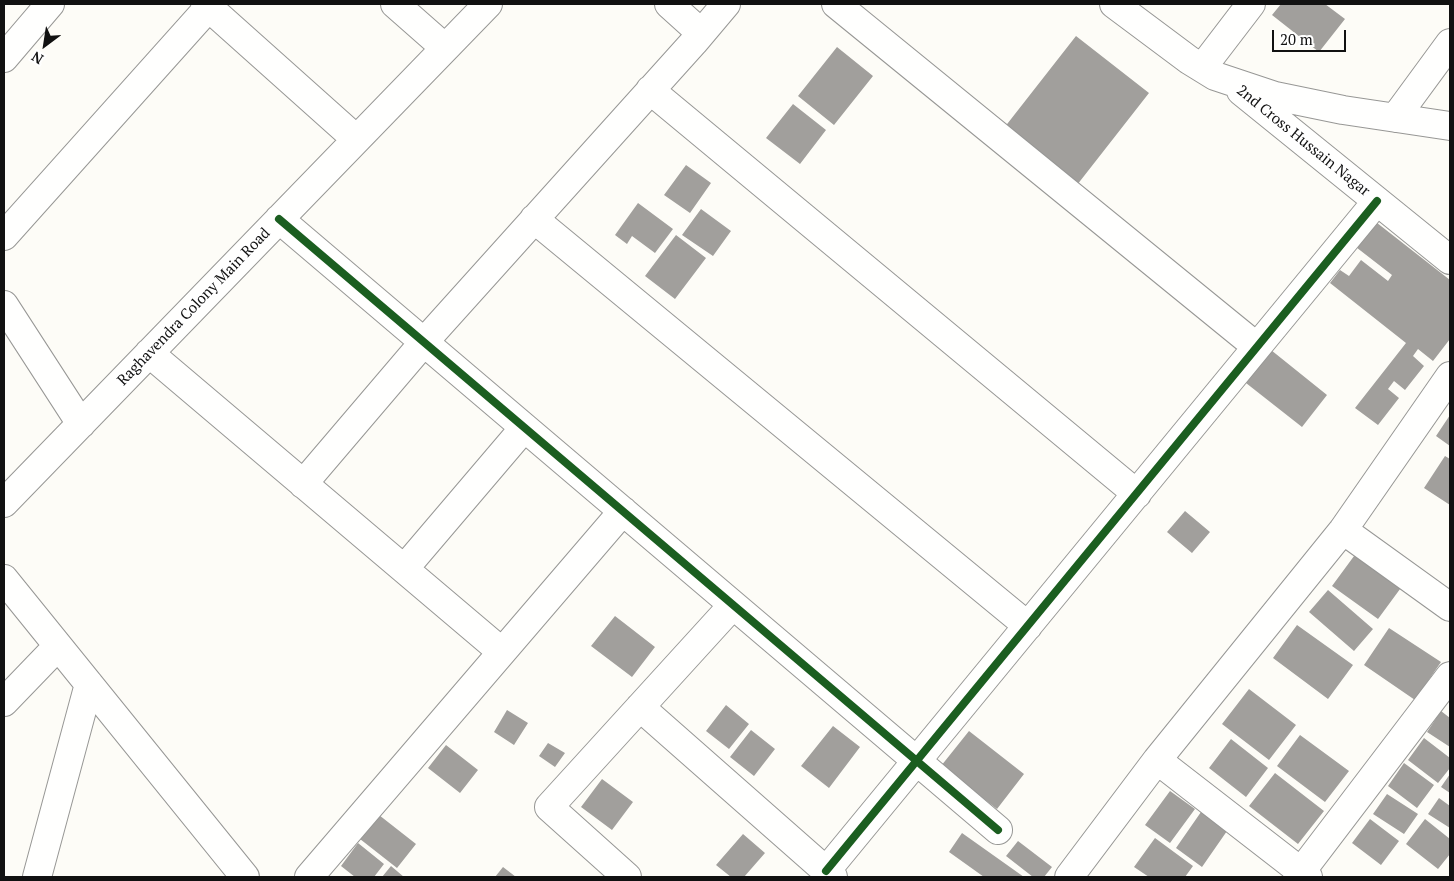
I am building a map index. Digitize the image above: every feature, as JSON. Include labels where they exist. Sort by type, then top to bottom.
[{"type":"street","points":[[4,58],[50,4]]},
{"type":"street","points":[[395,4],[445,48]]},
{"type":"street","name":"Raghavendra Colony Main Road","points":[[4,503],[488,4]]},
{"type":"street","points":[[669,4],[700,32]]},
{"type":"street","points":[[303,484],[424,342],[726,4]]},
{"type":"street","points":[[836,4],[1257,348]]},
{"type":"street","points":[[1114,4],[1202,68],[1226,80],[1275,96],[1450,126]]},
{"type":"street","points":[[1202,68],[1251,4]]},
{"type":"street","points":[[4,236],[207,5],[356,139]]},
{"type":"street","points":[[1396,118],[1450,43]]},
{"type":"street","name":"2nd Cross Hussain Nagar","points":[[1226,80],[1450,260]]},
{"type":"street","points":[[650,90],[1137,494]]},
{"type":"street","points":[[640,707],[830,874],[917,761],[1378,201]]},
{"type":"street","points":[[279,219],[998,830]]},
{"type":"street","points":[[534,219],[1028,626]]},
{"type":"street","points":[[4,305],[81,424]]},
{"type":"street","points":[[149,353],[502,652]]},
{"type":"street","points":[[1069,877],[1157,760],[1344,530],[1450,376]]},
{"type":"street","points":[[404,569],[524,428]]},
{"type":"street","points":[[309,877],[623,511]]},
{"type":"street","points":[[1344,530],[1450,607]]},
{"type":"street","points":[[4,579],[245,877]]},
{"type":"street","points":[[626,877],[598,868],[549,807],[733,605]]},
{"type":"street","points":[[4,702],[58,646]]},
{"type":"street","points":[[1157,760],[1302,875],[1450,676]]},
{"type":"street","points":[[37,877],[89,684]]},
{"type":"building","points":[[1281,4],[1325,4],[1345,19],[1319,52],[1272,15]]},
{"type":"building","points":[[1076,36],[1149,93],[1077,185],[1004,128]]},
{"type":"building","points":[[837,47],[873,76],[834,125],[798,96]]},
{"type":"building","points":[[793,104],[826,130],[800,164],[766,138]]},
{"type":"building","points":[[686,165],[711,183],[690,213],[664,195]]},
{"type":"building","points":[[638,203],[673,229],[655,253],[632,236],[627,244],[615,235]]},
{"type":"building","points":[[701,209],[731,231],[713,256],[682,235]]},
{"type":"building","points":[[1372,219],[1450,280],[1450,339],[1433,361],[1418,349],[1413,356],[1424,366],[1405,390],[1394,381],[1388,389],[1399,398],[1378,425],[1355,408],[1406,343],[1330,283],[1340,270],[1349,276],[1361,260],[1388,281],[1392,275],[1352,244]]},
{"type":"building","points":[[676,235],[706,258],[675,299],[645,276]]},
{"type":"building","points":[[1271,350],[1327,395],[1302,427],[1246,383]]},
{"type":"building","points":[[1450,415],[1450,446],[1436,436]]},
{"type":"building","points":[[1445,456],[1450,459],[1450,505],[1424,488]]},
{"type":"building","points":[[1185,511],[1210,532],[1192,553],[1167,532]]},
{"type":"building","points":[[1357,552],[1403,585],[1378,619],[1332,586]]},
{"type":"building","points":[[1328,590],[1373,629],[1354,651],[1309,612]]},
{"type":"building","points":[[615,616],[655,647],[632,677],[591,646]]},
{"type":"building","points":[[1297,625],[1353,665],[1328,699],[1273,658]]},
{"type":"building","points":[[1389,628],[1441,662],[1415,700],[1364,665]]},
{"type":"building","points":[[1249,689],[1296,725],[1269,760],[1222,724]]},
{"type":"building","points":[[726,705],[749,724],[729,749],[706,731]]},
{"type":"building","points":[[507,710],[528,723],[514,745],[494,732]]},
{"type":"building","points":[[1441,711],[1450,718],[1450,747],[1427,732]]},
{"type":"building","points":[[833,726],[860,747],[829,788],[801,766]]},
{"type":"building","points":[[751,730],[775,749],[754,776],[730,757]]},
{"type":"building","points":[[969,731],[1024,774],[997,809],[941,766]]},
{"type":"building","points":[[1300,735],[1349,771],[1325,802],[1277,766]]},
{"type":"building","points":[[1424,738],[1450,758],[1450,768],[1438,783],[1408,760]]},
{"type":"building","points":[[1231,739],[1268,768],[1246,797],[1209,768]]},
{"type":"building","points":[[548,743],[565,753],[555,767],[539,756]]},
{"type":"building","points":[[446,745],[478,770],[460,793],[428,768]]},
{"type":"building","points":[[1404,763],[1434,785],[1417,808],[1388,786]]},
{"type":"building","points":[[1275,773],[1324,811],[1298,844],[1249,806]]},
{"type":"building","points":[[1450,774],[1450,793],[1441,787]]},
{"type":"building","points":[[602,779],[633,802],[612,830],[581,807]]},
{"type":"building","points":[[1170,791],[1195,809],[1170,843],[1145,825]]},
{"type":"building","points":[[1387,794],[1418,814],[1404,834],[1373,814]]},
{"type":"building","points":[[1439,798],[1450,806],[1450,828],[1428,814]]},
{"type":"building","points":[[1201,812],[1227,831],[1202,867],[1176,848]]},
{"type":"building","points":[[379,815],[416,844],[397,868],[360,839]]},
{"type":"building","points":[[1370,819],[1399,841],[1381,865],[1352,843]]},
{"type":"building","points":[[1425,819],[1450,839],[1450,854],[1438,869],[1406,844]]},
{"type":"building","points":[[962,833],[1024,877],[984,877],[949,852]]},
{"type":"building","points":[[743,834],[765,853],[744,877],[731,877],[716,865]]},
{"type":"building","points":[[1155,838],[1193,866],[1185,877],[1149,877],[1134,867]]},
{"type":"building","points":[[1018,841],[1052,867],[1044,877],[1033,877],[1006,856]]},
{"type":"building","points":[[358,843],[384,864],[374,877],[355,877],[341,866]]},
{"type":"building","points":[[391,866],[404,877],[382,877]]},
{"type":"building","points":[[503,867],[516,877],[495,877]]},
{"type":"cycle path","points":[[826,871],[1377,201]]},
{"type":"cycle path","points":[[279,219],[998,830]]}]
